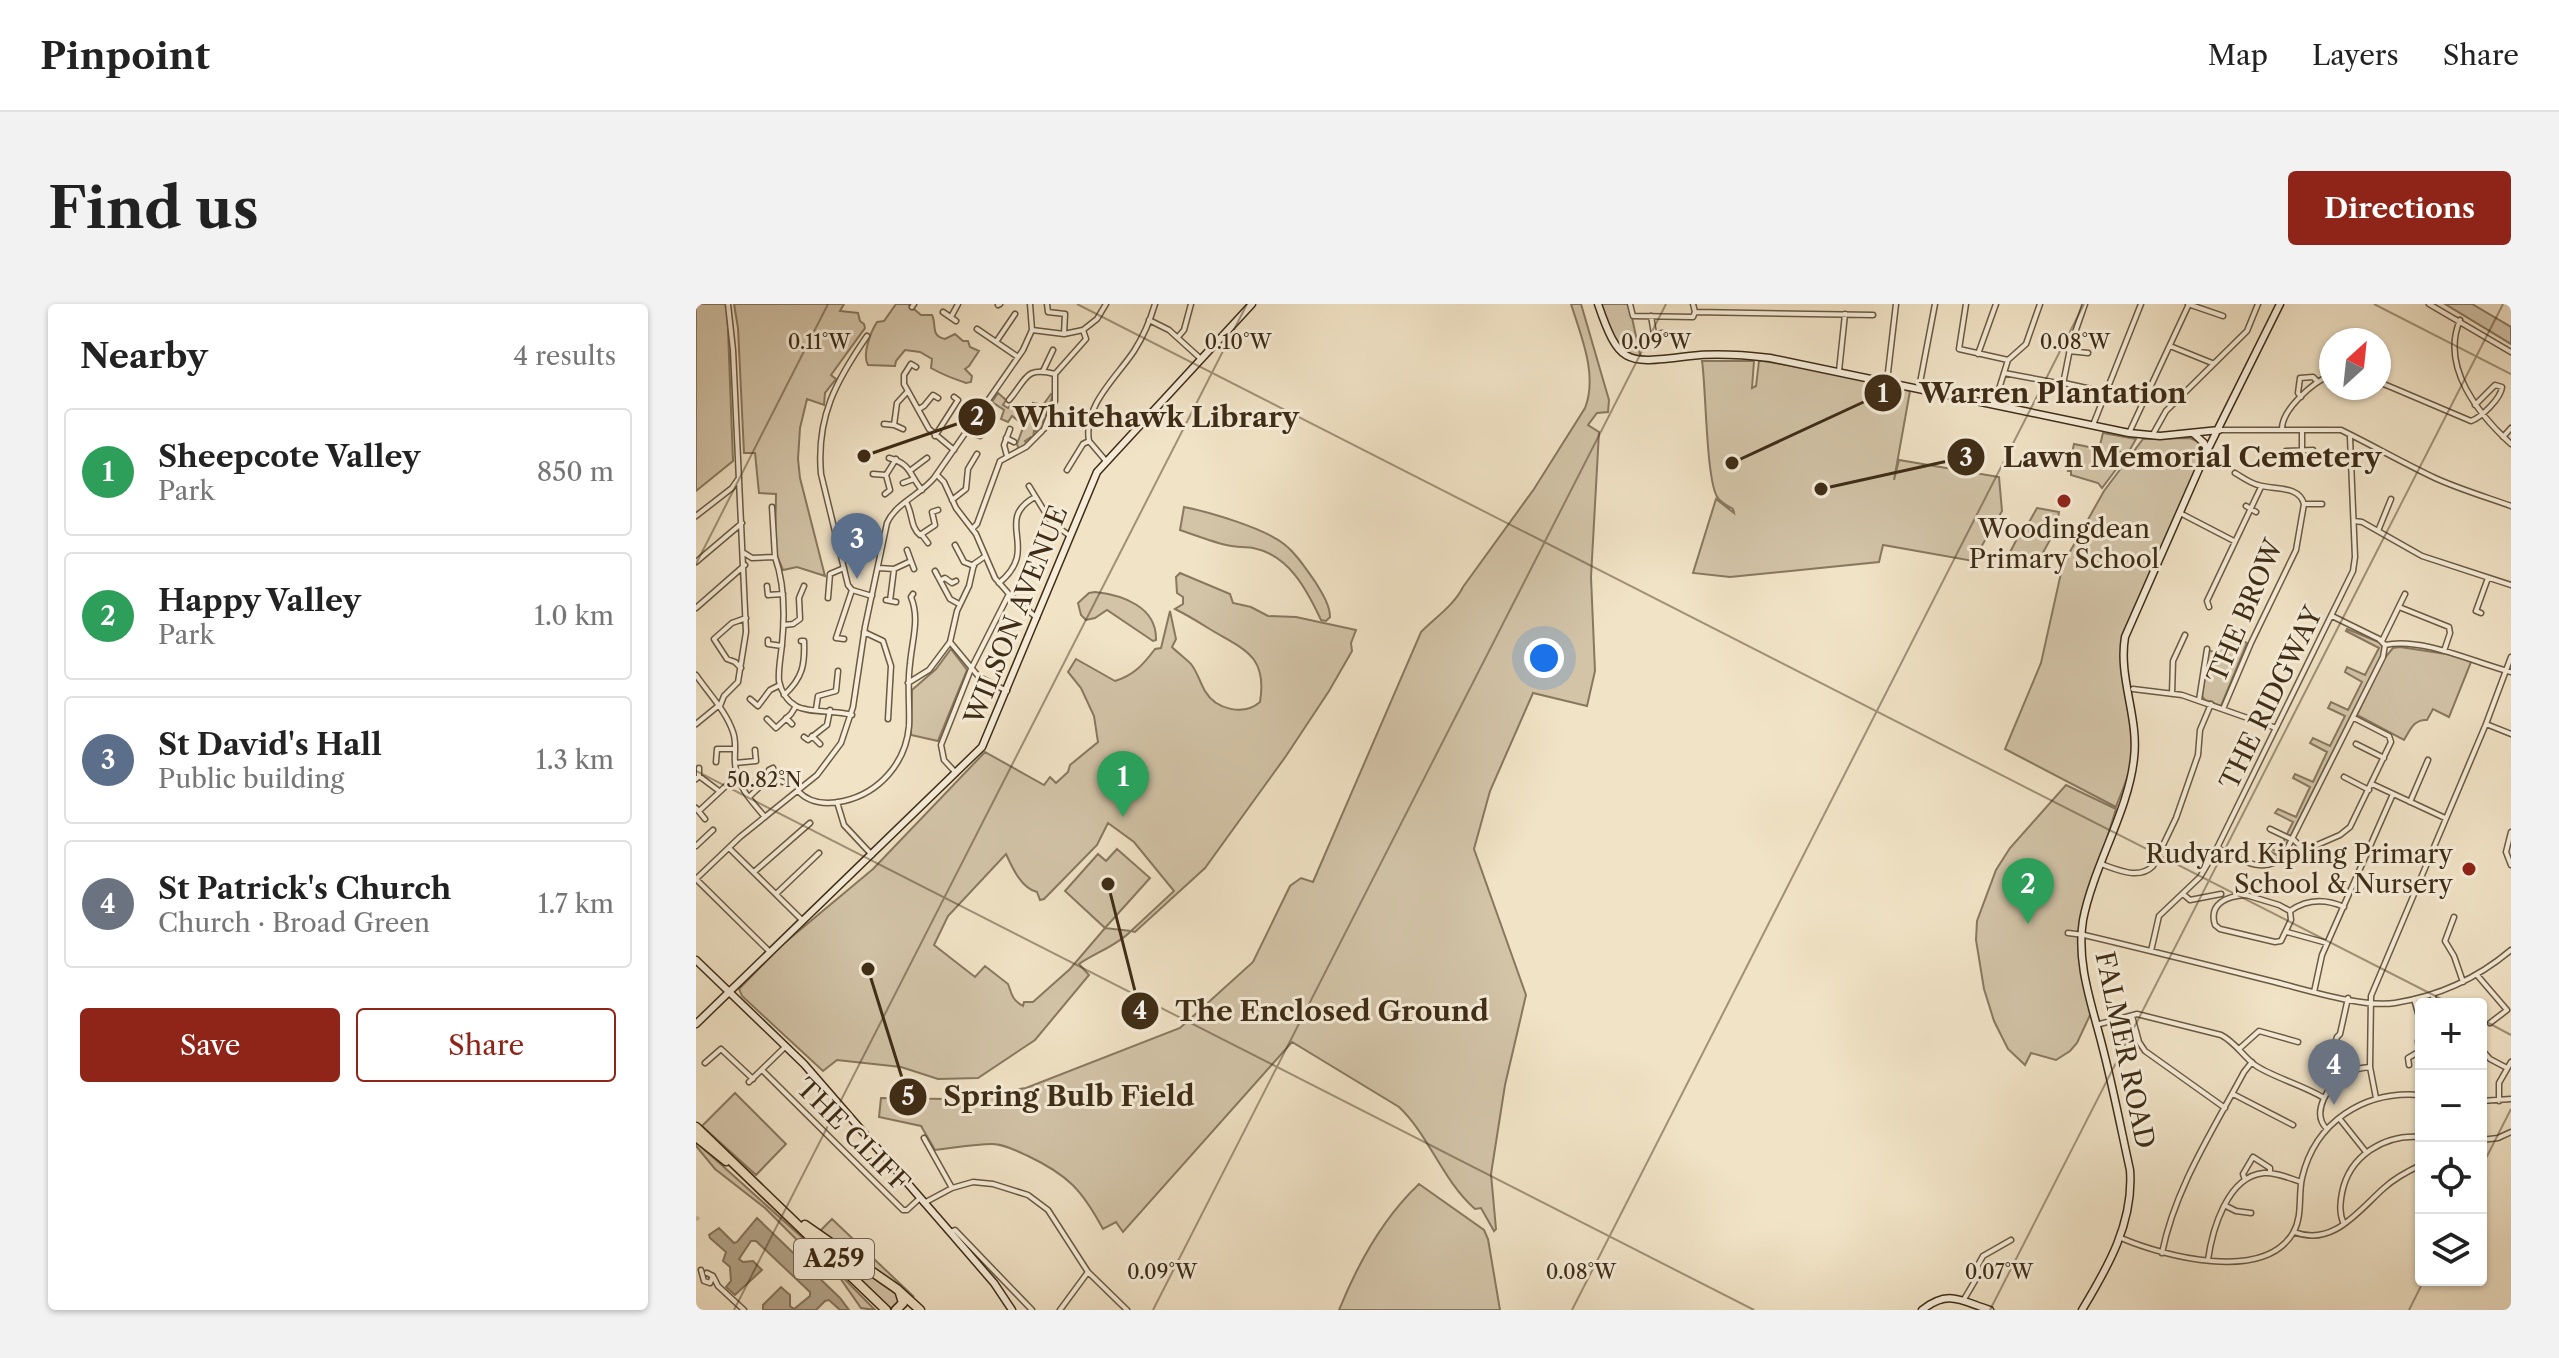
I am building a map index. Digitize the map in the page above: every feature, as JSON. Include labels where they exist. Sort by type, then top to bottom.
[{"type":"main road","name":"A259","points":[[696,1127],[816,1234],[897,1289],[920,1310]]},
{"type":"main road","points":[[696,1137],[757,1187]]},
{"type":"main road","name":"A259","points":[[722,1151],[887,1310]]},
{"type":"main road","name":"A259","points":[[896,1310],[903,1300],[897,1289]]},
{"type":"street","points":[[696,724],[719,706],[738,684],[746,626],[728,304]]},
{"type":"street","points":[[943,312],[954,319],[958,304]]},
{"type":"street","points":[[770,952],[696,879],[829,761],[846,733],[852,715],[864,632],[887,523],[894,511],[937,475],[1018,357],[1032,330],[1030,304]]},
{"type":"street","points":[[1047,304],[1048,312],[1065,311],[1064,334]]},
{"type":"street","points":[[1032,330],[1064,334],[1083,330],[1097,319],[1106,304]]},
{"type":"street","points":[[1106,461],[1089,441],[1088,428],[1095,406],[1137,346],[1155,304]]},
{"type":"street","points":[[1178,337],[1184,330],[1191,304]]},
{"type":"street","name":"WILSON AVENUE","points":[[696,1024],[984,744],[1094,478],[1106,461],[1252,304]]},
{"type":"street","points":[[1598,304],[1613,342],[1625,354],[1638,360],[1651,362],[1698,355],[1785,360],[2093,427],[2152,436],[2219,430],[2341,430],[2435,478],[2511,506]]},
{"type":"street","points":[[1630,304],[1632,316],[1693,317],[1693,304]]},
{"type":"street","points":[[1887,382],[1896,304]]},
{"type":"street","points":[[1919,389],[1935,304]]},
{"type":"street","points":[[1966,304],[1959,348],[2008,360]]},
{"type":"street","points":[[1978,354],[1996,304]]},
{"type":"street","points":[[1994,406],[2008,360],[2027,343],[2040,304]]},
{"type":"street","points":[[2064,383],[2069,351],[2085,304]]},
{"type":"street","points":[[2093,427],[2141,304]]},
{"type":"street","points":[[2129,433],[2188,304],[2223,316]]},
{"type":"street","points":[[2152,436],[2166,411],[2247,331],[2258,304]]},
{"type":"street","name":"FALMER ROAD","points":[[2082,1310],[2121,1238],[2131,1189],[2130,1170],[2083,967],[2082,934],[2084,916],[2134,757],[2134,730],[2123,664],[2125,637],[2206,453],[2280,304]]},
{"type":"street","points":[[2429,304],[2511,352]]},
{"type":"street","points":[[1695,312],[1873,315]]},
{"type":"street","points":[[1839,371],[1845,314]]},
{"type":"street","points":[[1651,316],[1660,334],[1655,340]]},
{"type":"street","points":[[996,342],[1015,319]]},
{"type":"street","points":[[1149,320],[1178,337],[1201,359]]},
{"type":"street","points":[[2460,320],[2456,335],[2458,367],[2466,390],[2482,414],[2511,444]]},
{"type":"street","points":[[977,329],[1018,357]]},
{"type":"street","points":[[972,529],[977,523],[998,464],[1026,447],[1040,432],[1055,401],[1055,374],[1086,342],[1083,330]]},
{"type":"street","points":[[980,339],[984,333]]},
{"type":"street","points":[[867,336],[828,402],[820,434],[821,474],[848,585],[852,590],[872,596]]},
{"type":"street","points":[[2170,346],[2213,364]]},
{"type":"street","points":[[2069,351],[2088,353]]},
{"type":"street","points":[[1043,371],[1049,352]]},
{"type":"street","points":[[914,364],[903,377],[908,391],[935,436],[954,450]]},
{"type":"street","points":[[1009,400],[1031,373],[1043,371],[1055,374]]},
{"type":"street","points":[[2004,373],[2091,389]]},
{"type":"street","points":[[2282,430],[2283,419],[2317,381],[2313,377],[2300,378],[2298,393],[2301,397]]},
{"type":"street","points":[[2391,387],[2475,421],[2502,392],[2501,386],[2495,385],[2475,405]]},
{"type":"street","points":[[1018,389],[1024,393]]},
{"type":"street","points":[[894,425],[897,403],[908,391]]},
{"type":"street","points":[[919,409],[935,395]]},
{"type":"street","points":[[935,436],[958,400],[954,397]]},
{"type":"street","points":[[884,424],[903,429]]},
{"type":"street","points":[[966,432],[980,436],[993,426]]},
{"type":"street","points":[[2503,437],[2511,428]]},
{"type":"street","points":[[1007,456],[1004,445],[1010,429]]},
{"type":"street","points":[[2302,430],[2302,450]]},
{"type":"street","points":[[2193,433],[2204,443],[2206,453]]},
{"type":"street","name":"THE RIDGWAY","points":[[2151,951],[2159,916],[2200,877],[2217,848],[2355,563],[2350,437]]},
{"type":"street","points":[[1006,438],[1014,442]]},
{"type":"street","points":[[1068,467],[1083,444],[1089,441]]},
{"type":"street","points":[[2286,451],[2313,450]]},
{"type":"street","points":[[952,500],[967,487],[968,471],[977,454]]},
{"type":"street","points":[[889,458],[896,459],[911,470],[922,490]]},
{"type":"street","points":[[911,470],[927,458]]},
{"type":"street","points":[[885,494],[890,490],[886,475],[896,459]]},
{"type":"street","points":[[965,459],[971,463]]},
{"type":"street","points":[[2235,473],[2239,479],[2296,493],[2304,504],[2322,504]]},
{"type":"street","points":[[873,474],[886,475]]},
{"type":"street","points":[[937,475],[972,529],[999,583],[1037,618]]},
{"type":"street","points":[[696,516],[732,488],[739,478]]},
{"type":"street","points":[[903,483],[914,479]]},
{"type":"street","points":[[1028,485],[1051,522],[1070,536]]},
{"type":"street","points":[[2209,607],[2207,602],[2262,486]]},
{"type":"street","points":[[732,488],[740,487]]},
{"type":"street","points":[[999,583],[1013,570],[1018,560],[1019,545],[1014,527],[1016,518],[1024,504],[1035,497]]},
{"type":"street","points":[[906,502],[916,532],[928,543]]},
{"type":"street","points":[[2378,531],[2390,502]]},
{"type":"street","name":"THE BROW","points":[[2223,709],[2296,550],[2304,504]]},
{"type":"street","points":[[772,507],[775,557],[783,594],[780,685],[784,695],[796,706],[852,715]]},
{"type":"street","points":[[922,535],[935,525],[933,510]]},
{"type":"street","points":[[2180,513],[2235,542]]},
{"type":"street","points":[[2354,521],[2362,522],[2417,554],[2511,585]]},
{"type":"street","points":[[696,562],[742,523]]},
{"type":"street","points":[[906,526],[912,524]]},
{"type":"street","points":[[735,530],[743,531]]},
{"type":"street","points":[[838,545],[867,538]]},
{"type":"street","points":[[955,545],[964,562],[974,566]]},
{"type":"street","points":[[907,550],[914,569]]},
{"type":"street","points":[[744,553],[752,558]]},
{"type":"street","points":[[696,608],[752,558],[775,557]]},
{"type":"street","points":[[908,683],[929,670],[950,642],[959,604],[970,583],[976,561],[984,557]]},
{"type":"street","points":[[879,568],[894,569],[911,561]]},
{"type":"street","points":[[828,598],[825,590],[830,574],[844,568]]},
{"type":"street","points":[[891,601],[894,569]]},
{"type":"street","points":[[935,571],[950,599],[959,604]]},
{"type":"street","points":[[2475,611],[2488,578]]},
{"type":"street","points":[[731,579],[745,580]]},
{"type":"street","points":[[941,580],[956,581]]},
{"type":"street","points":[[767,586],[768,597],[783,594]]},
{"type":"street","points":[[784,625],[796,624],[800,619],[799,598],[804,586]]},
{"type":"street","points":[[844,639],[836,638],[837,625],[852,590]]},
{"type":"street","points":[[798,791],[810,801],[837,802],[857,797],[872,789],[898,761],[908,735],[908,683],[918,612],[911,597],[913,594]]},
{"type":"street","points":[[956,773],[944,760],[941,745],[971,669],[1009,594]]},
{"type":"street","points":[[2282,858],[2385,651],[2384,643],[2405,594]]},
{"type":"street","points":[[2399,607],[2447,626],[2450,632],[2444,651]]},
{"type":"street","points":[[918,612],[925,612]]},
{"type":"street","points":[[2332,616],[2384,643],[2444,651],[2508,672]]},
{"type":"street","points":[[741,668],[727,660],[714,640],[732,623],[746,618]]},
{"type":"street","points":[[739,622],[746,626]]},
{"type":"street","points":[[864,632],[883,641],[886,647],[891,666],[887,715]]},
{"type":"street","points":[[2172,694],[2173,661],[2185,635]]},
{"type":"street","points":[[784,695],[793,686],[805,664],[804,641],[801,641]]},
{"type":"street","points":[[950,642],[971,669],[988,684],[1007,691]]},
{"type":"street","points":[[768,644],[782,646]]},
{"type":"street","points":[[2199,700],[2206,662],[2202,657],[2207,649]]},
{"type":"street","points":[[735,662],[742,657]]},
{"type":"street","points":[[2376,1098],[2370,1067],[2370,1002],[2508,672],[2511,657]]},
{"type":"street","points":[[816,709],[817,697],[836,691],[838,671]]},
{"type":"street","points":[[696,675],[733,731],[738,779],[765,817]]},
{"type":"street","points":[[750,699],[758,706],[770,690],[780,685]]},
{"type":"street","points":[[2133,689],[2199,700],[2277,729]]},
{"type":"street","points":[[824,703],[825,695]]},
{"type":"street","points":[[710,696],[722,699]]},
{"type":"street","points":[[2101,864],[2137,874],[2152,868],[2176,818],[2198,755],[2200,730],[2211,704]]},
{"type":"street","points":[[767,719],[776,728],[796,706]]},
{"type":"street","points":[[804,737],[808,740],[827,725],[830,710]]},
{"type":"street","points":[[786,718],[792,724]]},
{"type":"street","points":[[2217,848],[2261,867],[2305,851],[2350,827],[2391,742],[2389,736],[2353,718]]},
{"type":"street","points":[[2486,724],[2511,734]]},
{"type":"street","points":[[812,736],[820,744]]},
{"type":"street","points":[[2359,744],[2384,758]]},
{"type":"street","points":[[716,762],[717,749],[735,749]]},
{"type":"street","points":[[735,763],[758,764],[755,750]]},
{"type":"street","points":[[2410,802],[2425,763]]},
{"type":"street","points":[[699,768],[698,778],[719,791]]},
{"type":"street","points":[[773,768],[769,770],[771,776],[783,782]]},
{"type":"street","points":[[749,797],[771,776]]},
{"type":"street","points":[[2344,777],[2393,794],[2445,818]]},
{"type":"street","points":[[705,819],[698,809],[738,779]]},
{"type":"street","points":[[2314,992],[2327,943],[2393,794]]},
{"type":"street","points":[[837,802],[846,828],[872,855]]},
{"type":"street","points":[[754,872],[810,823]]},
{"type":"street","points":[[2270,829],[2293,840],[2305,851]]},
{"type":"street","points":[[696,846],[713,830]]},
{"type":"street","points":[[2511,832],[2506,852],[2511,865]]},
{"type":"street","points":[[729,848],[803,921]]},
{"type":"street","points":[[776,894],[819,853]]},
{"type":"street","points":[[2183,894],[2190,900],[2214,899],[2221,894]]},
{"type":"street","points":[[2242,895],[2257,897],[2290,911],[2287,932],[2281,941],[2275,942],[2225,930],[2215,925],[2213,913],[2220,902],[2242,895]]},
{"type":"street","points":[[2290,911],[2297,906],[2326,900],[2344,907]]},
{"type":"street","points":[[2454,917],[2445,943],[2454,956],[2463,982]]},
{"type":"street","points":[[2287,932],[2327,943]]},
{"type":"street","points":[[2068,933],[2314,992],[2370,1002],[2396,1003],[2463,982],[2511,950]]},
{"type":"street","points":[[696,960],[813,1073],[950,1232],[1032,1310]]},
{"type":"street","points":[[2477,975],[2509,1009],[2490,1023]]},
{"type":"street","points":[[718,1002],[719,983]]},
{"type":"street","points":[[2432,994],[2434,998]]},
{"type":"street","points":[[2319,1048],[2333,1049],[2340,1034],[2348,998]]},
{"type":"street","points":[[2096,1025],[2141,1015],[2221,1035],[2252,1062],[2324,1098]]},
{"type":"street","points":[[2132,1016],[2139,1042],[2145,1051],[2225,1108]]},
{"type":"street","points":[[2239,1049],[2259,1031],[2289,1042],[2298,1042]]},
{"type":"street","points":[[705,1063],[722,1049],[751,1081],[786,1046]]},
{"type":"street","points":[[2409,1065],[2408,1058],[2415,1054]]},
{"type":"street","points":[[2487,1056],[2507,1068]]},
{"type":"street","points":[[2162,1253],[2179,1197],[2252,1062]]},
{"type":"street","points":[[2499,1101],[2499,1083],[2511,1062]]},
{"type":"street","points":[[2327,1129],[2320,1120],[2324,1098],[2341,1077],[2352,1070],[2370,1067]]},
{"type":"street","name":"THE CLIFF","points":[[762,1070],[903,1210],[922,1201]]},
{"type":"street","points":[[2233,1094],[2293,1125]]},
{"type":"street","points":[[2121,1238],[2162,1253],[2208,1260],[2238,1260],[2266,1254],[2280,1247],[2294,1232],[2299,1216],[2301,1182],[2310,1155],[2327,1129],[2352,1108],[2376,1098],[2415,1095]]},
{"type":"street","points":[[2487,1101],[2511,1099]]},
{"type":"street","points":[[2339,1118],[2366,1152]]},
{"type":"street","points":[[2487,1139],[2511,1132]]},
{"type":"street","points":[[2344,1224],[2340,1213],[2344,1184],[2354,1166],[2366,1152],[2392,1139],[2415,1137]]},
{"type":"street","points":[[925,1141],[952,1188]]},
{"type":"street","points":[[2245,1180],[2243,1174],[2253,1157],[2269,1167],[2270,1173]]},
{"type":"street","points":[[2294,1232],[2319,1235],[2344,1224],[2392,1182],[2415,1169]]},
{"type":"street","points":[[2208,1260],[2214,1233],[2226,1206],[2245,1180],[2270,1173],[2301,1182]]},
{"type":"street","points":[[922,1201],[973,1182],[991,1183],[1034,1199],[1054,1216],[1088,1272],[1127,1310]]},
{"type":"street","points":[[2226,1206],[2251,1213]]},
{"type":"street","points":[[1963,1301],[1983,1256],[2004,1241],[2011,1240]]},
{"type":"street","points":[[964,1244],[1012,1310]]},
{"type":"street","points":[[698,1268],[744,1310]]},
{"type":"street","points":[[1976,1272],[1985,1271]]},
{"type":"street","points":[[1060,1310],[1088,1272]]},
{"type":"street","points":[[705,1275],[704,1281],[714,1283]]},
{"type":"street","points":[[1922,1310],[1940,1298],[1963,1301],[1990,1310]]},
{"type":"shaded area","points":[[696,304],[727,304],[733,461],[696,491]]},
{"type":"shaded area","points":[[734,304],[844,304],[840,311],[858,313],[864,324],[865,328],[831,375],[836,379],[825,393],[824,405],[807,399],[800,428],[800,478],[825,576],[797,567],[783,570],[775,551],[776,494],[759,493],[755,453],[744,453]]},
{"type":"shaded area","points":[[896,304],[908,304],[921,315],[932,315],[940,338],[955,334],[979,351],[965,369],[972,376],[971,382],[966,383],[931,368],[932,359],[920,352],[905,350],[895,366],[868,365],[866,350],[872,332],[877,322],[884,321]]},
{"type":"shaded area","points":[[1571,304],[1581,304],[1609,400],[1608,412],[1597,413],[1588,425],[1599,432],[1591,577],[1595,671],[1587,706],[1533,693],[1490,791],[1474,849],[1526,995],[1505,1085],[1491,1174],[1496,1229],[1494,1231],[1481,1208],[1475,1209],[1453,1185],[1410,1118],[1399,1107],[1292,1042],[1123,1232],[1116,1222],[1103,1229],[1073,1185],[1028,1156],[1006,1146],[992,1144],[935,1150],[921,1126],[879,1117],[881,1098],[948,1099],[1026,1088],[1180,1028],[1253,962],[1290,886],[1301,878],[1313,882],[1421,632],[1459,593],[1534,489],[1585,408],[1589,395],[1589,369]]},
{"type":"shaded area","points":[[1600,304],[1629,304],[1641,359],[1619,344]]},
{"type":"shaded area","points":[[2445,304],[2472,304],[2511,327],[2511,344]]},
{"type":"shaded area","points":[[1702,361],[1754,361],[1752,388],[1756,386],[1759,361],[1763,361],[1910,391],[1894,480],[1899,460],[1999,477],[2002,511],[1973,561],[1883,545],[1879,562],[1730,577],[1693,573],[1716,499],[1734,513],[1718,498],[1714,489]]},
{"type":"shaded area","points":[[998,393],[1006,400],[1003,405],[1024,416],[1032,410],[1033,403],[1043,405],[1053,395],[1046,415],[1049,416],[1042,421],[1044,424],[1039,432],[1034,431],[1033,439],[1031,437],[1025,441],[1027,444],[1019,450],[1017,444],[1024,425],[1012,416],[1008,422],[1001,419],[1004,410],[992,402]]},
{"type":"shaded area","points":[[2103,433],[2136,439],[2128,453],[2115,451],[2113,458],[2123,460],[2102,488],[2098,483],[2071,475],[2068,471],[2074,444],[2099,449]]},
{"type":"shaded area","points":[[2190,438],[2201,443],[2202,456],[2123,633],[2121,663],[2132,737],[2132,759],[2116,807],[2005,749],[2041,663],[2063,564],[2104,491],[2143,439]]},
{"type":"shaded area","points":[[1184,507],[1250,527],[1284,544],[1316,583],[1330,617],[1326,621],[1321,620],[1303,586],[1277,558],[1253,548],[1226,545],[1180,530]]},
{"type":"shaded area","points":[[2037,508],[2059,512],[2056,529],[2034,569],[2003,566],[2024,525],[2027,526]]},
{"type":"shaded area","points":[[1180,573],[1230,594],[1233,603],[1251,607],[1268,616],[1296,617],[1356,630],[1351,643],[1352,651],[1286,756],[1205,868],[1135,932],[1131,931],[1120,941],[1079,964],[1089,975],[1035,1040],[978,1078],[938,1079],[901,1067],[837,1060],[823,1071],[742,996],[739,989],[782,945],[873,869],[985,752],[1044,785],[1050,777],[1056,783],[1068,772],[1070,765],[1098,742],[1094,716],[1081,688],[1068,672],[1076,659],[1115,681],[1128,676],[1155,649],[1161,648],[1170,611],[1176,639],[1172,647],[1191,664],[1210,698],[1223,707],[1238,710],[1260,702],[1260,673],[1250,655],[1175,609],[1183,604],[1183,597],[1177,593],[1176,577]],"holes":[[[1108,823],[1134,842],[1174,891],[1131,931],[1105,928],[1070,969],[1033,1002],[1024,1002],[1023,1006],[1014,999],[1008,984],[985,966],[975,977],[934,945],[948,916],[1006,854],[1022,882],[1037,892],[1040,900],[1044,899],[1097,845]]]},
{"type":"shaded area","points":[[1089,593],[1127,600],[1145,611],[1155,629],[1156,640],[1153,641],[1107,610],[1086,620],[1078,603]]},
{"type":"shaded area","points":[[2347,629],[2381,643],[2383,652],[2280,857],[2258,845],[2278,852],[2293,822],[2275,813],[2278,809],[2296,817],[2310,787],[2293,778],[2295,774],[2313,782],[2327,752],[2310,743],[2313,738],[2330,746],[2345,716],[2328,708],[2331,702],[2348,710],[2362,682],[2345,672],[2347,667],[2365,675],[2379,648]]},
{"type":"shaded area","points":[[2225,632],[2247,643],[2221,706],[2202,696],[2208,650],[2214,652]]},
{"type":"shaded area","points":[[2393,648],[2453,655],[2471,662],[2449,717],[2433,709],[2427,720],[2413,726],[2404,740],[2357,715],[2383,660]]},
{"type":"shaded area","points":[[951,649],[967,670],[938,741],[911,735],[912,690],[936,669]]},
{"type":"shaded area","points":[[2066,785],[2116,809],[2079,928],[2091,1013],[2070,1051],[2056,1060],[2031,1053],[2025,1065],[2008,1049],[1994,1021],[1984,989],[1976,940],[1977,921],[1996,870],[2010,848]]},
{"type":"shaded area","points":[[1117,849],[1150,878],[1105,928],[1065,891],[1098,854],[1106,861]]},
{"type":"shaded area","points":[[735,1093],[786,1144],[756,1175],[702,1126]]},
{"type":"shaded area","points":[[696,1142],[814,1248],[875,1310],[861,1308],[840,1278],[765,1208],[715,1169]]},
{"type":"shaded area","points":[[1419,1184],[1484,1230],[1500,1310],[1339,1310],[1372,1242]]},
{"type":"shaded area","points":[[757,1218],[849,1310],[840,1310],[829,1300],[816,1310],[763,1310],[763,1305],[781,1287],[790,1295],[790,1306],[794,1309],[810,1296],[810,1292],[756,1241],[751,1241],[739,1259],[743,1262],[753,1261],[762,1270],[735,1295],[726,1287],[731,1281],[730,1267],[723,1261],[726,1252],[709,1235],[719,1228],[734,1243],[737,1242]]},
{"type":"shaded area","points":[[832,1219],[914,1297],[819,1232]]},
{"type":"shaded area","points":[[817,1238],[899,1296],[901,1299],[895,1309],[887,1307]]},
{"type":"tunnel","points":[[696,1217],[699,1220]]},
{"type":"place","name":"Whitehawk Library","points":[[864,456]]},
{"type":"place","name":"Warren Plantation","points":[[1732,463]]},
{"type":"place","name":"Lawn Memorial Cemetery","points":[[1821,489]]},
{"type":"place","name":"Woodingdean Primary School","points":[[2064,501]]},
{"type":"place","name":"St David's Hall","points":[[857,579]]},
{"type":"place","name":"Sheepcote Valley","points":[[1123,817]]},
{"type":"place","name":"Rudyard Kipling Primary School & Nursery","points":[[2469,869]]},
{"type":"place","name":"The Enclosed Ground","points":[[1108,884]]},
{"type":"place","name":"Happy Valley","points":[[2028,924]]},
{"type":"place","name":"Spring Bulb Field","points":[[868,969]]},
{"type":"place","name":"St Patrick's Church","points":[[2334,1105]]}]
